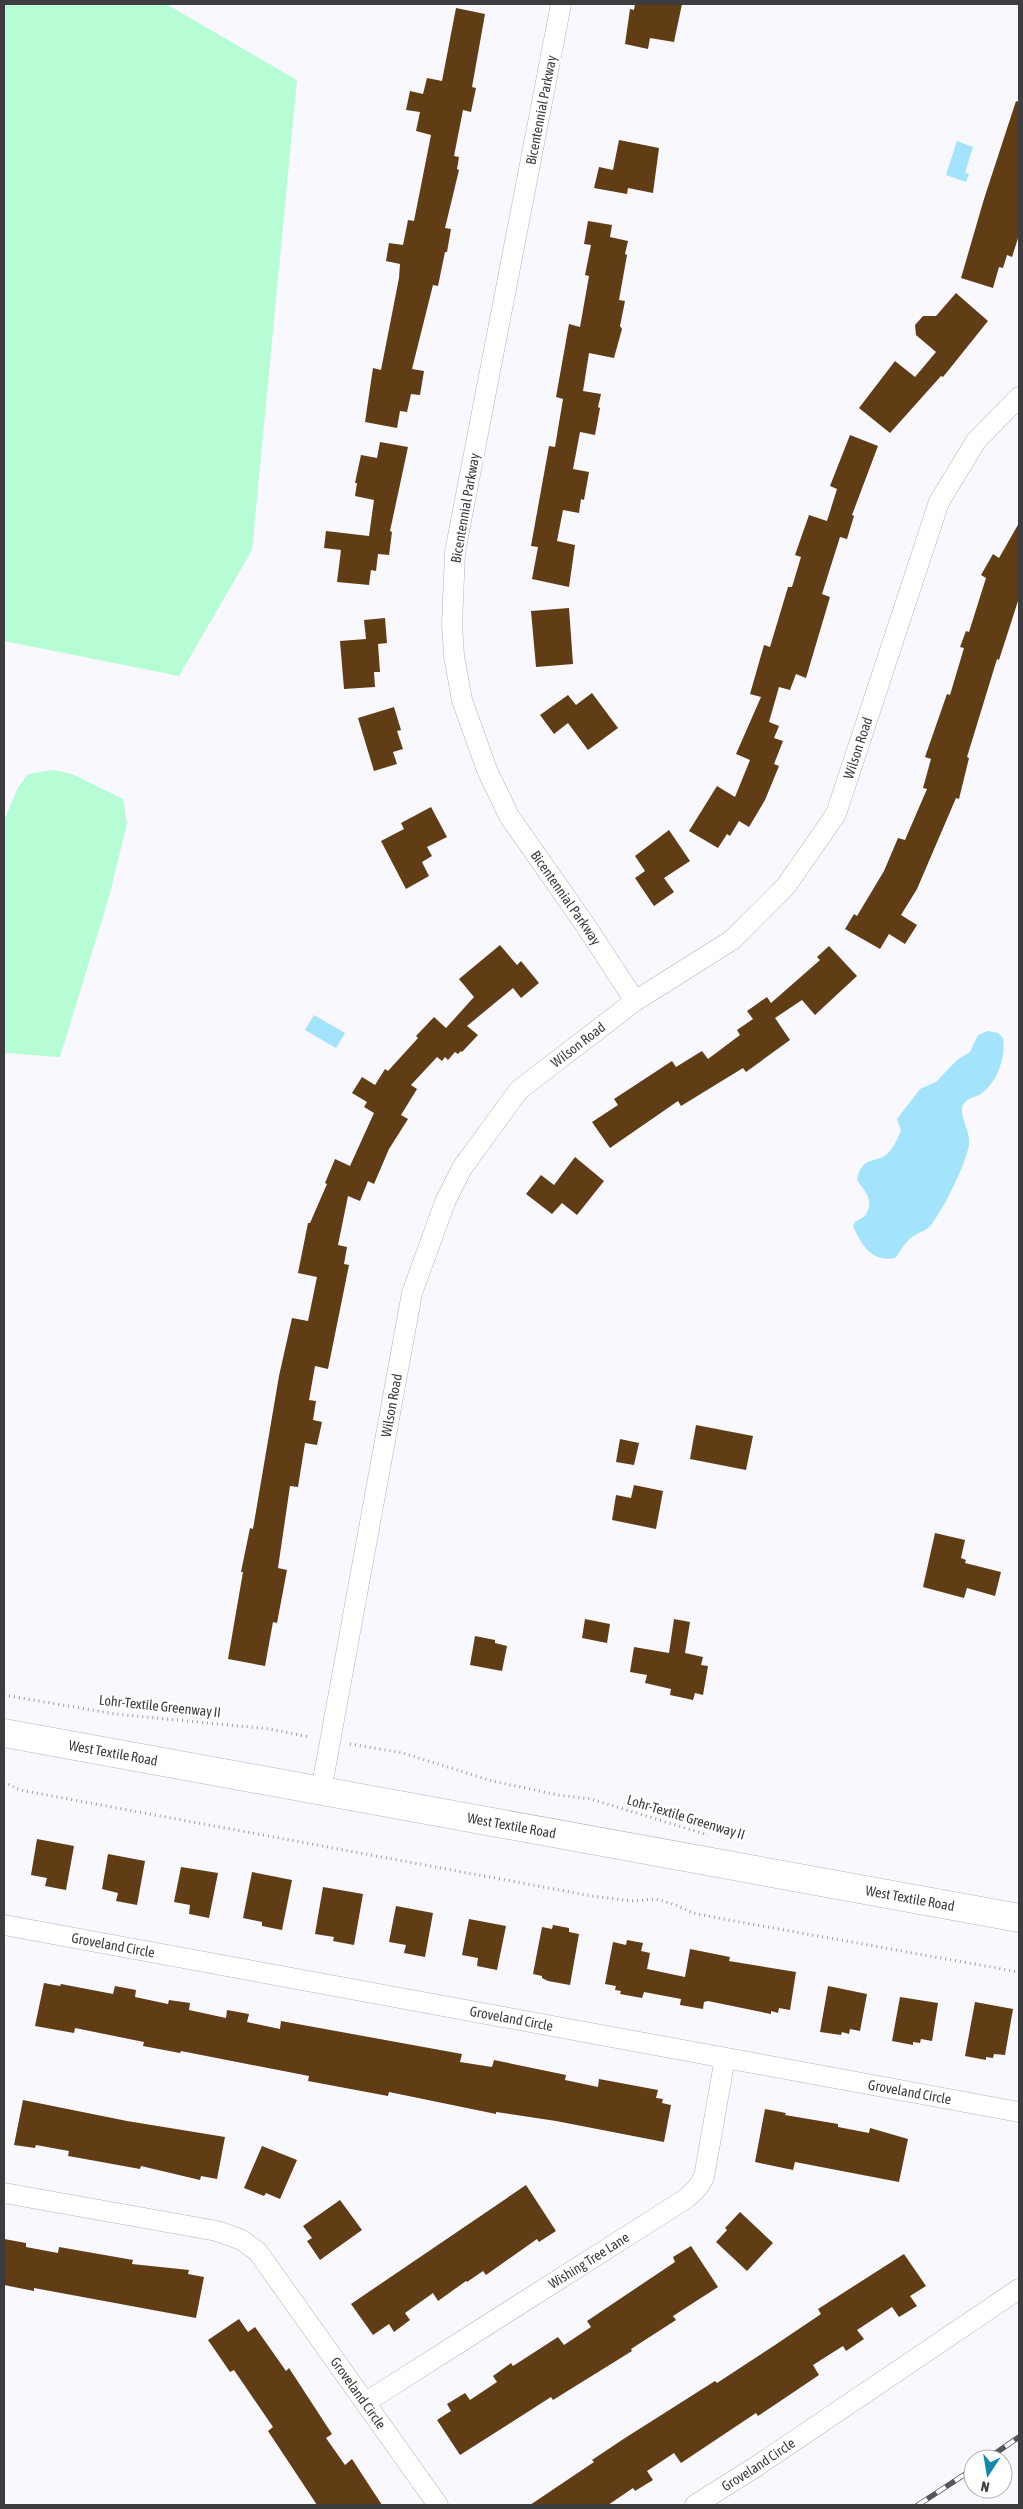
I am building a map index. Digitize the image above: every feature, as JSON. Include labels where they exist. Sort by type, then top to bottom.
[{"type":"main road","name":"West Textile Road","points":[[4,1733],[1019,1918]]},
{"type":"street","name":"Bicentennial Parkway","points":[[561,4],[454,552],[452,624],[454,656],[462,700],[487,770],[509,816],[586,926],[635,1001]]},
{"type":"street","name":"Wilson Road","points":[[321,1791],[410,1302],[445,1202],[462,1168],[519,1090],[635,1001],[732,940],[786,886],[836,814],[939,502],[976,441],[1019,397]]},
{"type":"street","name":"Groveland Circle","points":[[4,1925],[1019,2112]]},
{"type":"street","name":"Wishing Tree Lane","points":[[366,2402],[687,2198],[698,2187],[707,2165],[725,2058]]},
{"type":"street","name":"Groveland Circle","points":[[4,2193],[223,2233],[242,2240],[258,2252],[438,2505]]},
{"type":"street","name":"Groveland Circle","points":[[694,2505],[757,2466],[1019,2289]]},
{"type":"path","name":"Lohr-Textile Greenway II","points":[[4,1695],[115,1714],[270,1729],[313,1737]]},
{"type":"path","name":"Lohr-Textile Greenway II","points":[[350,1744],[403,1753],[473,1777],[558,1795],[592,1799],[710,1836]]},
{"type":"path","points":[[4,1782],[20,1790],[601,1897],[632,1901],[656,1899],[693,1913],[1019,1972]]},
{"type":"green space","points":[[4,4],[166,4],[297,80],[252,550],[179,676],[4,641]]},
{"type":"green space","points":[[54,770],[72,774],[123,799],[127,823],[109,897],[60,1057],[4,1053],[4,821],[18,787],[28,774]]},
{"type":"water","points":[[957,141],[973,147],[965,173],[969,174],[966,182],[946,175]]},
{"type":"water","points":[[314,1015],[345,1033],[336,1048],[305,1030]]},
{"type":"water","points":[[988,1031],[998,1033],[1003,1038],[1002,1060],[1000,1068],[988,1088],[980,1095],[967,1100],[963,1105],[962,1113],[969,1145],[959,1175],[948,1198],[931,1225],[910,1239],[895,1258],[880,1258],[868,1251],[853,1226],[855,1222],[865,1216],[869,1206],[868,1197],[857,1180],[859,1172],[866,1163],[882,1157],[892,1149],[901,1130],[897,1119],[920,1089],[936,1082],[957,1060],[970,1052],[978,1035]]},
{"type":"building","points":[[635,4],[682,4],[674,42],[650,38],[648,49],[625,44],[630,9],[634,10]]},
{"type":"building","points":[[456,8],[485,14],[472,87],[476,88],[471,112],[463,110],[454,156],[459,157],[457,169],[459,170],[445,228],[451,229],[447,252],[445,252],[438,286],[433,285],[412,369],[424,371],[420,395],[411,394],[407,412],[400,411],[397,428],[365,422],[373,368],[381,370],[399,278],[400,264],[386,261],[389,243],[403,245],[408,220],[414,221],[431,135],[416,131],[420,112],[406,110],[410,91],[423,94],[427,78],[442,81]]},
{"type":"building","points":[[1016,101],[1019,102],[1019,235],[1012,257],[1007,255],[1003,268],[999,267],[993,288],[961,278]]},
{"type":"building","points":[[619,140],[659,148],[653,193],[628,188],[627,194],[594,188],[599,167],[613,170]]},
{"type":"building","points":[[588,221],[612,225],[610,237],[628,241],[619,300],[625,301],[620,326],[622,329],[614,358],[589,353],[583,391],[601,394],[598,407],[600,408],[595,435],[580,432],[573,469],[589,472],[584,500],[581,499],[579,513],[563,510],[557,541],[575,545],[569,587],[532,579],[538,547],[531,546],[549,446],[555,447],[563,399],[556,397],[569,324],[580,327],[589,276],[585,275],[591,245],[584,244]]},
{"type":"building","points":[[956,293],[988,321],[943,377],[941,376],[890,433],[859,408],[895,361],[915,377],[936,352],[916,335],[915,325],[923,316],[936,316]]},
{"type":"building","points":[[850,435],[878,446],[852,515],[854,516],[847,539],[840,537],[822,594],[830,597],[806,678],[796,674],[790,690],[779,687],[769,722],[779,726],[774,738],[783,741],[774,764],[779,766],[765,800],[749,827],[739,821],[730,836],[727,834],[718,848],[689,831],[717,786],[735,797],[750,760],[736,754],[761,697],[750,694],[764,645],[770,647],[788,587],[792,587],[801,557],[795,555],[809,515],[827,521],[837,489],[830,486]]},
{"type":"building","points":[[380,442],[408,447],[390,531],[392,532],[389,555],[378,554],[376,571],[371,570],[369,585],[337,582],[341,550],[324,548],[326,531],[369,536],[374,500],[355,496],[357,483],[355,483],[361,455],[377,458]]},
{"type":"building","points":[[1019,523],[1019,598],[999,660],[997,659],[967,757],[969,758],[959,799],[956,798],[917,889],[901,915],[917,925],[905,944],[889,934],[880,949],[845,929],[854,914],[857,916],[884,871],[898,838],[905,840],[927,789],[923,788],[931,759],[925,757],[947,694],[950,695],[964,648],[960,647],[966,631],[969,632],[986,578],[981,575],[993,554],[999,558]]},
{"type":"building","points":[[569,608],[573,664],[536,667],[531,611]]},
{"type":"building","points":[[385,618],[387,643],[378,644],[380,672],[374,672],[375,687],[344,689],[340,641],[366,639],[364,620]]},
{"type":"building","points":[[592,693],[618,728],[588,750],[568,723],[554,734],[540,715],[568,695],[576,705]]},
{"type":"building","points":[[394,707],[401,730],[397,731],[403,749],[393,752],[397,764],[374,771],[358,718]]},
{"type":"building","points":[[431,807],[447,837],[427,847],[432,856],[422,862],[429,876],[406,889],[381,841],[404,829],[401,823]]},
{"type":"building","points":[[669,830],[690,861],[664,878],[674,892],[654,906],[635,878],[645,871],[635,856]]},
{"type":"building","points":[[500,945],[517,965],[521,961],[539,983],[521,998],[513,988],[467,1026],[478,1035],[462,1052],[458,1054],[455,1052],[448,1060],[445,1057],[442,1061],[437,1057],[411,1085],[417,1089],[401,1115],[408,1119],[389,1149],[374,1184],[368,1181],[360,1201],[348,1196],[338,1245],[347,1247],[344,1264],[349,1265],[328,1369],[315,1366],[309,1400],[316,1401],[313,1420],[322,1422],[317,1445],[305,1443],[298,1487],[290,1486],[278,1568],[287,1570],[277,1623],[273,1622],[265,1666],[228,1659],[243,1572],[241,1572],[250,1528],[253,1529],[279,1376],[292,1318],[308,1321],[317,1277],[298,1273],[308,1223],[310,1223],[327,1184],[325,1183],[335,1159],[350,1166],[374,1113],[364,1107],[367,1102],[352,1093],[362,1077],[375,1085],[385,1069],[388,1071],[434,1017],[446,1028],[474,997],[459,979]]},
{"type":"building","points":[[829,946],[857,976],[815,1015],[802,1000],[775,1018],[790,1040],[746,1072],[743,1068],[681,1106],[678,1101],[610,1148],[592,1122],[618,1105],[614,1099],[672,1061],[676,1067],[702,1051],[708,1059],[740,1035],[737,1030],[753,1019],[747,1011],[767,997],[771,1003],[820,960],[817,957]]},
{"type":"building","points":[[575,1157],[604,1181],[577,1215],[562,1203],[552,1214],[526,1194],[541,1175],[554,1185]]},
{"type":"building","points":[[696,1425],[753,1436],[746,1470],[690,1459]]},
{"type":"building","points":[[620,1439],[639,1443],[634,1465],[616,1462]]},
{"type":"building","points":[[634,1485],[663,1491],[656,1529],[612,1520],[616,1495],[631,1498]]},
{"type":"building","points":[[935,1533],[965,1540],[961,1558],[966,1560],[965,1563],[1001,1572],[995,1596],[967,1588],[964,1598],[923,1587]]},
{"type":"building","points":[[585,1619],[610,1624],[607,1643],[582,1638]]},
{"type":"building","points":[[674,1619],[690,1622],[685,1653],[703,1657],[701,1665],[708,1666],[703,1695],[695,1693],[693,1700],[670,1695],[671,1689],[645,1683],[647,1675],[630,1672],[634,1647],[669,1653]]},
{"type":"building","points":[[475,1636],[495,1640],[495,1643],[507,1646],[502,1671],[470,1665]]},
{"type":"building","points":[[37,1839],[74,1846],[66,1890],[45,1886],[47,1878],[31,1875]]},
{"type":"building","points":[[108,1854],[145,1861],[137,1905],[116,1901],[118,1893],[102,1889]]},
{"type":"building","points":[[181,1867],[218,1873],[209,1918],[189,1914],[190,1905],[174,1902]]},
{"type":"building","points":[[252,1872],[292,1880],[282,1930],[262,1926],[262,1922],[243,1918]]},
{"type":"building","points":[[323,1887],[363,1894],[354,1945],[333,1941],[334,1937],[315,1934]]},
{"type":"building","points":[[396,1906],[433,1913],[425,1957],[404,1953],[406,1945],[389,1942]]},
{"type":"building","points":[[469,1919],[506,1926],[497,1970],[477,1966],[478,1958],[462,1955]]},
{"type":"building","points":[[553,1925],[569,1928],[569,1932],[579,1934],[570,1985],[548,1981],[542,1978],[542,1976],[533,1974],[542,1927],[552,1929]]},
{"type":"building","points":[[627,1940],[643,1943],[641,1951],[650,1953],[647,1969],[685,1977],[690,1949],[730,1957],[729,1961],[796,1972],[790,2010],[779,2008],[778,2013],[771,2011],[771,2014],[708,2001],[704,2002],[703,2009],[680,2005],[681,1999],[644,1992],[642,1998],[620,1994],[621,1991],[615,1990],[616,1986],[605,1984],[613,1942],[626,1945]]},
{"type":"building","points":[[44,1983],[60,1986],[61,1984],[113,1994],[115,1986],[136,1990],[135,1997],[168,2004],[169,2000],[190,2003],[189,2010],[226,2018],[227,2010],[249,2014],[247,2022],[280,2029],[281,2021],[462,2054],[460,2062],[492,2067],[494,2060],[566,2075],[565,2080],[598,2087],[599,2079],[658,2090],[656,2098],[663,2099],[662,2103],[671,2105],[664,2142],[556,2121],[496,2112],[496,2114],[389,2092],[388,2096],[308,2081],[309,2076],[181,2051],[180,2053],[143,2046],[144,2042],[75,2028],[74,2033],[35,2026]]},
{"type":"building","points":[[828,1986],[867,1994],[860,2031],[850,2029],[849,2034],[842,2032],[841,2035],[820,2032]]},
{"type":"building","points":[[900,1997],[938,2003],[932,2041],[921,2039],[920,2043],[913,2042],[913,2045],[892,2041]]},
{"type":"building","points":[[975,2002],[1013,2009],[1005,2055],[994,2054],[993,2058],[986,2057],[986,2060],[965,2056]]},
{"type":"building","points":[[23,2100],[127,2121],[225,2137],[217,2179],[201,2176],[200,2180],[141,2166],[140,2169],[68,2156],[69,2151],[36,2145],[35,2148],[14,2145]]},
{"type":"building","points":[[765,2109],[786,2113],[785,2115],[838,2124],[838,2127],[869,2133],[870,2128],[908,2139],[899,2182],[795,2162],[793,2170],[755,2162]]},
{"type":"building","points":[[262,2146],[297,2160],[280,2199],[266,2193],[264,2196],[244,2188]]},
{"type":"building","points":[[526,2185],[556,2231],[539,2242],[537,2239],[486,2275],[483,2271],[466,2281],[438,2301],[433,2293],[405,2313],[410,2320],[394,2332],[389,2324],[373,2335],[351,2304]]},
{"type":"building","points":[[340,2200],[362,2230],[320,2260],[307,2241],[312,2238],[303,2226]]},
{"type":"building","points":[[740,2212],[773,2243],[747,2271],[716,2242],[727,2230],[725,2228]]},
{"type":"building","points":[[4,2239],[26,2243],[26,2247],[58,2253],[59,2247],[133,2260],[132,2264],[189,2270],[188,2274],[204,2277],[196,2318],[34,2288],[34,2291],[4,2285]]},
{"type":"building","points":[[691,2246],[718,2287],[673,2316],[676,2320],[631,2349],[632,2351],[553,2400],[551,2397],[460,2455],[437,2420],[451,2411],[447,2404],[465,2393],[470,2400],[497,2382],[493,2376],[511,2363],[513,2366],[558,2337],[564,2345],[591,2327],[587,2321],[675,2262],[673,2257]]},
{"type":"building","points":[[904,2254],[926,2286],[910,2296],[917,2306],[899,2317],[892,2307],[857,2330],[864,2339],[846,2351],[843,2346],[813,2365],[819,2375],[776,2404],[758,2416],[756,2413],[681,2463],[674,2453],[647,2471],[653,2480],[635,2491],[633,2488],[608,2505],[530,2505],[594,2462],[592,2460],[625,2438],[715,2381],[717,2383],[775,2345],[821,2314],[818,2309]]},
{"type":"building","points":[[239,2319],[248,2332],[255,2327],[286,2371],[289,2368],[332,2434],[326,2438],[345,2465],[352,2459],[382,2505],[317,2505],[268,2431],[273,2427],[234,2370],[230,2372],[208,2340]]},
{"type":"railway","points":[[1002,2449],[1019,2437]]},
{"type":"railway","points":[[918,2505],[963,2476]]}]
